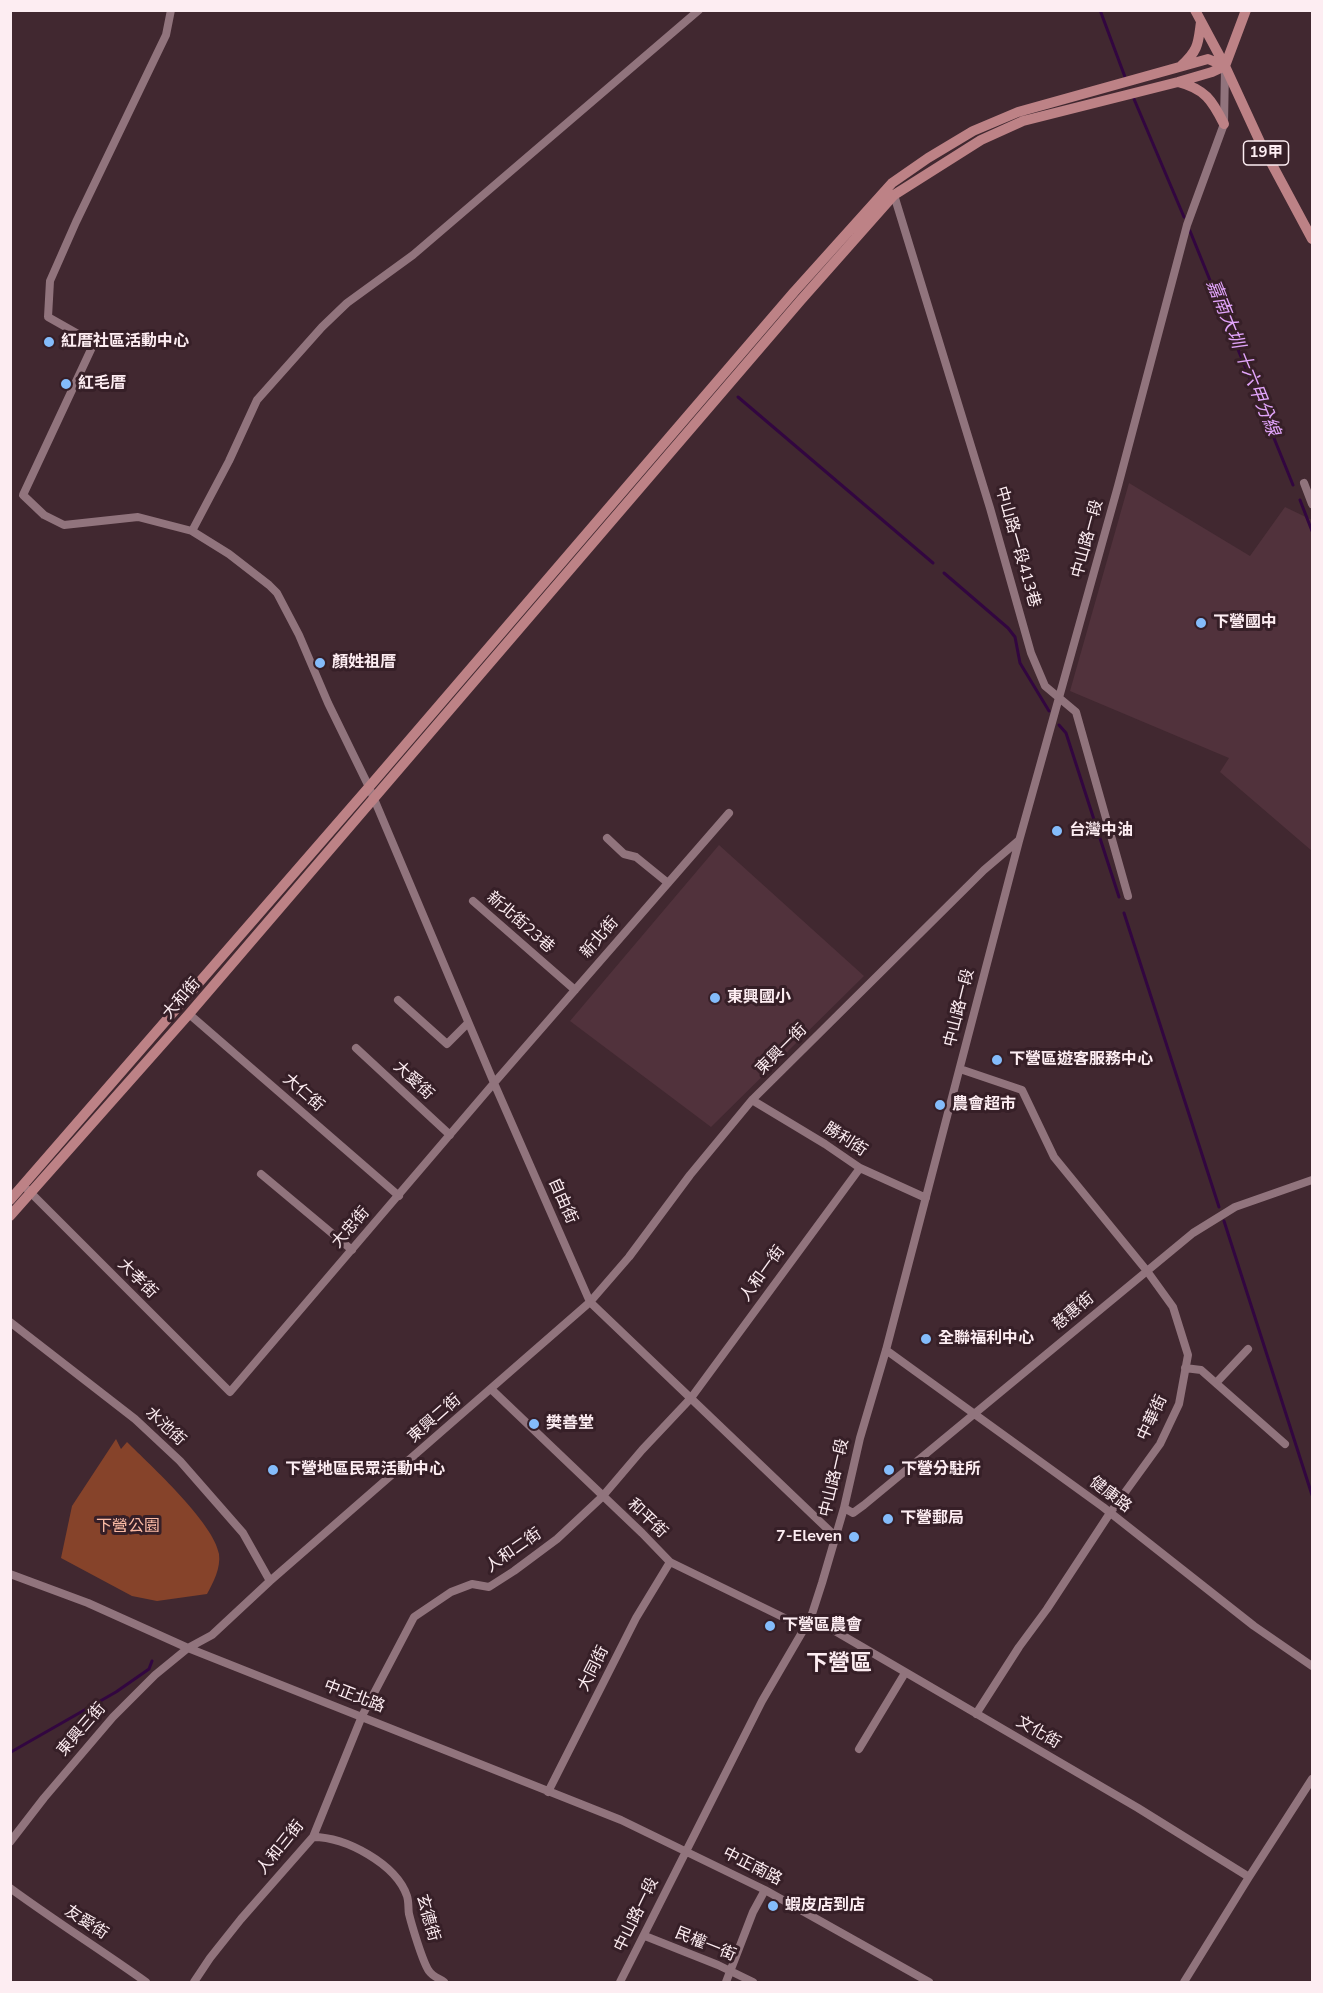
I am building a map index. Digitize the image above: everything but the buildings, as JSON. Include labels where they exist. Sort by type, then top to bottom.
[{"type":"main road","name":"19甲","points":[[1195,10],[1225,66],[1260,142],[1312,239]]},
{"type":"main road","name":"中山路一段","points":[[1225,66],[1246,10]]},
{"type":"main road","points":[[1179,68],[1193,56],[1198,45],[1201,22]]},
{"type":"main road","name":"大和街","points":[[10,1215],[27,1189],[369,787],[787,301],[892,183],[973,131],[1018,112],[1208,59],[1225,66]]},
{"type":"main road","name":"大和街","points":[[10,1200],[27,1189],[189,1014],[894,195],[981,140],[1023,122],[1178,82],[1225,66]]},
{"type":"main road","points":[[1178,82],[1193,86],[1204,93],[1214,104],[1224,124]]},
{"type":"street","name":"自由街","points":[[171,10],[166,35],[50,281],[48,317],[94,342],[23,495],[44,515],[64,525],[138,517],[192,531],[229,554],[269,585],[280,598],[369,787],[468,1023],[590,1302],[836,1537]]},
{"type":"street","points":[[192,531],[229,461],[257,400],[322,327],[347,303],[413,255],[699,10]]},
{"type":"street","name":"中山路一段","points":[[620,1983],[762,1701],[811,1617],[844,1508],[860,1438],[886,1350],[1019,841],[1060,698],[1186,225],[1224,124],[1225,66]]},
{"type":"street","name":"中山路一段413巷","points":[[894,195],[990,507],[1032,653],[1045,686],[1076,712],[1128,896]]},
{"type":"street","points":[[1304,483],[1312,504]]},
{"type":"street","name":"新北街","points":[[494,1083],[729,813]]},
{"type":"street","points":[[607,838],[624,854],[636,857],[668,883]]},
{"type":"street","name":"東興一街","points":[[590,1302],[629,1257],[690,1175],[752,1100],[984,870],[1019,841]]},
{"type":"street","name":"新北街23巷","points":[[473,901],[574,990]]},
{"type":"street","points":[[398,1000],[447,1044],[468,1023]]},
{"type":"street","name":"大仁街","points":[[189,1014],[399,1196]]},
{"type":"street","name":"大愛街","points":[[356,1048],[450,1135]]},
{"type":"street","name":"中華街","points":[[960,1069],[1022,1090],[1054,1157],[1147,1270],[1173,1307],[1188,1355],[1179,1404],[1160,1444],[1110,1513],[976,1714]]},
{"type":"street","name":"大忠街","points":[[230,1392],[494,1083]]},
{"type":"street","name":"勝利街","points":[[752,1100],[860,1168],[926,1198]]},
{"type":"street","name":"人和一街","points":[[691,1398],[860,1168]]},
{"type":"street","points":[[261,1174],[352,1250]]},
{"type":"street","name":"慈惠街","points":[[844,1508],[853,1513],[864,1505],[1193,1233],[1226,1211],[1312,1180]]},
{"type":"street","name":"大孝街","points":[[27,1189],[230,1392]]},
{"type":"street","name":"東興二街","points":[[188,1648],[212,1635],[270,1581],[590,1302]]},
{"type":"street","name":"水池街","points":[[10,1322],[135,1419],[180,1461],[243,1533],[270,1581]]},
{"type":"street","points":[[1216,1383],[1248,1349]]},
{"type":"street","name":"健康路","points":[[886,1350],[1110,1513],[1254,1626],[1312,1666]]},
{"type":"street","points":[[1185,1368],[1201,1370],[1285,1444]]},
{"type":"street","name":"和平街","points":[[491,1389],[670,1562],[797,1624],[811,1617]]},
{"type":"street","name":"人和二街","points":[[362,1716],[414,1617],[451,1592],[472,1584],[489,1587],[557,1539],[602,1497],[691,1398]]},
{"type":"street","name":"大同街","points":[[548,1792],[636,1618],[670,1562]]},
{"type":"street","name":"中正北路","points":[[10,1574],[88,1603],[188,1648],[593,1808],[686,1850]]},
{"type":"street","name":"文化街","points":[[811,1617],[1138,1808],[1249,1877]]},
{"type":"street","name":"東興三街","points":[[10,1842],[113,1717],[155,1675],[188,1648]]},
{"type":"street","points":[[859,1749],[905,1673]]},
{"type":"street","name":"人和三街","points":[[194,1983],[216,1950],[313,1837],[362,1716]]},
{"type":"street","points":[[1184,1983],[1312,1779]]},
{"type":"street","name":"玄德街","points":[[313,1837],[322,1837],[350,1845],[376,1858],[391,1872],[407,1895],[410,1916],[429,1972],[444,1983]]},
{"type":"street","name":"中正南路","points":[[686,1850],[765,1890],[929,1983]]},
{"type":"street","name":"友愛街","points":[[10,1888],[146,1983]]},
{"type":"street","points":[[726,1983],[729,1970],[753,1912],[765,1890]]},
{"type":"street","name":"民權一街","points":[[645,1936],[729,1970],[753,1983]]},
{"type":"shaded area","name":"下營國中","points":[[1129,483],[1250,556],[1285,507],[1312,520],[1312,851],[1220,772],[1229,758],[1070,691]]},
{"type":"shaded area","name":"東興國小","points":[[719,845],[864,976],[711,1127],[570,1021]]},
{"type":"green space","name":"下營公園","points":[[116,1439],[121,1449],[127,1442],[165,1479],[194,1511],[215,1541],[219,1554],[219,1565],[207,1594],[157,1601],[132,1596],[61,1558],[72,1506]]},
{"type":"waterway","name":"嘉南大圳 十六甲分線","points":[[1100,10],[1125,77]]},
{"type":"waterway","name":"嘉南大圳 十六甲分線","points":[[1134,99],[1184,217]]},
{"type":"waterway","name":"嘉南大圳 十六甲分線","points":[[1190,231],[1293,485]]},
{"type":"waterway","points":[[738,397],[933,563]]},
{"type":"waterway","name":"嘉南大圳 十六甲分線","points":[[1300,500],[1312,531]]},
{"type":"waterway","points":[[944,573],[1008,628],[1015,637],[1020,663],[1049,711]]},
{"type":"waterway","points":[[1059,725],[1066,733],[1119,897]]},
{"type":"waterway","points":[[1124,913],[1219,1207]]},
{"type":"waterway","points":[[1224,1221],[1312,1495]]},
{"type":"waterway","points":[[11,1752],[116,1692],[149,1669],[152,1661]]},
{"type":"place","name":"紅厝社區活動中心","points":[[49,342]]},
{"type":"place","name":"紅毛厝","points":[[66,384]]},
{"type":"place","name":"下營國中","points":[[1201,623]]},
{"type":"place","name":"顏姓祖厝","points":[[320,663]]},
{"type":"place","name":"台灣中油","points":[[1057,831]]},
{"type":"place","name":"東興國小","points":[[715,998]]},
{"type":"place","name":"下營區遊客服務中心","points":[[997,1060]]},
{"type":"place","name":"農會超市","points":[[940,1105]]},
{"type":"place","name":"全聯福利中心","points":[[926,1339]]},
{"type":"place","name":"樊善堂","points":[[534,1424]]},
{"type":"place","name":"下營地區民眾活動中心","points":[[273,1470]]},
{"type":"place","name":"下營分駐所","points":[[889,1470]]},
{"type":"place","name":"下營郵局","points":[[888,1519]]},
{"type":"place","name":"7-Eleven","points":[[854,1537]]},
{"type":"place","name":"下營區農會","points":[[770,1626]]},
{"type":"place","name":"蝦皮店到店","points":[[773,1906]]},
{"type":"district","name":"下營區","points":[[839,1665]]}]
